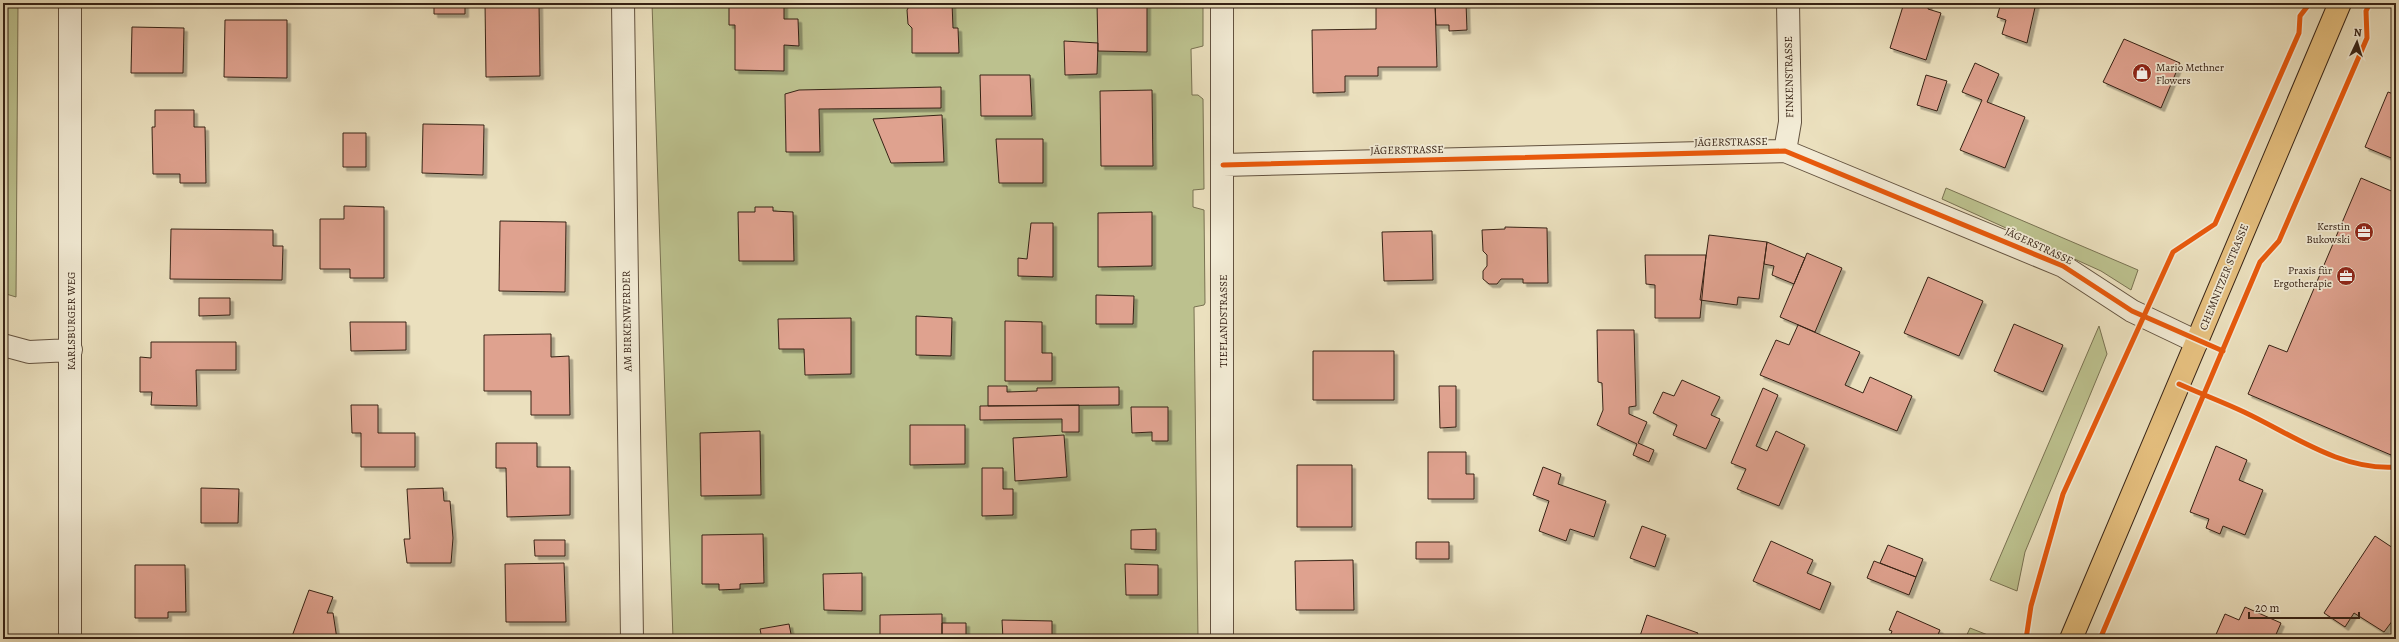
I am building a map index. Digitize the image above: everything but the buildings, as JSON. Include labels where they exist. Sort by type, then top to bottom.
[{"type":"main road","name":"CHEMNITZER STRASSE","points":[[2071,639],[2340,3]]},
{"type":"street","name":"KARLSBURGER WEG","points":[[70,3],[70,639]]},
{"type":"street","name":"AM BIRKENWERDER","points":[[623,3],[632,639]]},
{"type":"street","name":"TIEFLANDSTRASSE","points":[[1222,3],[1222,639]]},
{"type":"street","name":"FINKENSTRASSE","points":[[1785,151],[1790,122],[1788,3]]},
{"type":"street","name":"JÄGERSTRASSE","points":[[1223,165],[1785,151],[2063,266],[2132,311],[2197,342]]},
{"type":"street","points":[[3,345],[29,352],[71,350]]},
{"type":"green space","points":[[3,3],[18,3],[16,297],[3,293]]},
{"type":"green space","points":[[652,3],[1203,3],[1203,46],[1191,49],[1192,95],[1198,95],[1203,99],[1204,189],[1193,190],[1193,207],[1204,210],[1205,303],[1204,305],[1194,307],[1198,639],[673,639]]},
{"type":"green space","points":[[1946,188],[2138,270],[2131,290],[2101,271],[1942,199]]},
{"type":"green space","points":[[2099,326],[2107,354],[2025,552],[2017,591],[1990,580]]},
{"type":"green space","points":[[1970,628],[1998,639],[1965,639]]},
{"type":"cycle path","points":[[2026,639],[2031,606],[2063,494],[2173,252],[2215,224],[2299,33],[2300,16],[2310,3]]},
{"type":"cycle path","points":[[2100,639],[2260,262],[2279,241],[2367,38],[2366,11],[2370,3]]},
{"type":"cycle path","points":[[1223,165],[1785,151],[2063,266],[2132,311],[2223,351]]},
{"type":"cycle path","points":[[2179,384],[2244,412],[2298,440],[2336,457],[2376,467],[2396,467]]},
{"type":"place","name":"Mario Methner Flowers","points":[[2142,73]]},
{"type":"place","name":"Kerstin Bukowski","points":[[2364,232]]},
{"type":"place","name":"Praxis für Ergotherapie","points":[[2346,276]]}]
